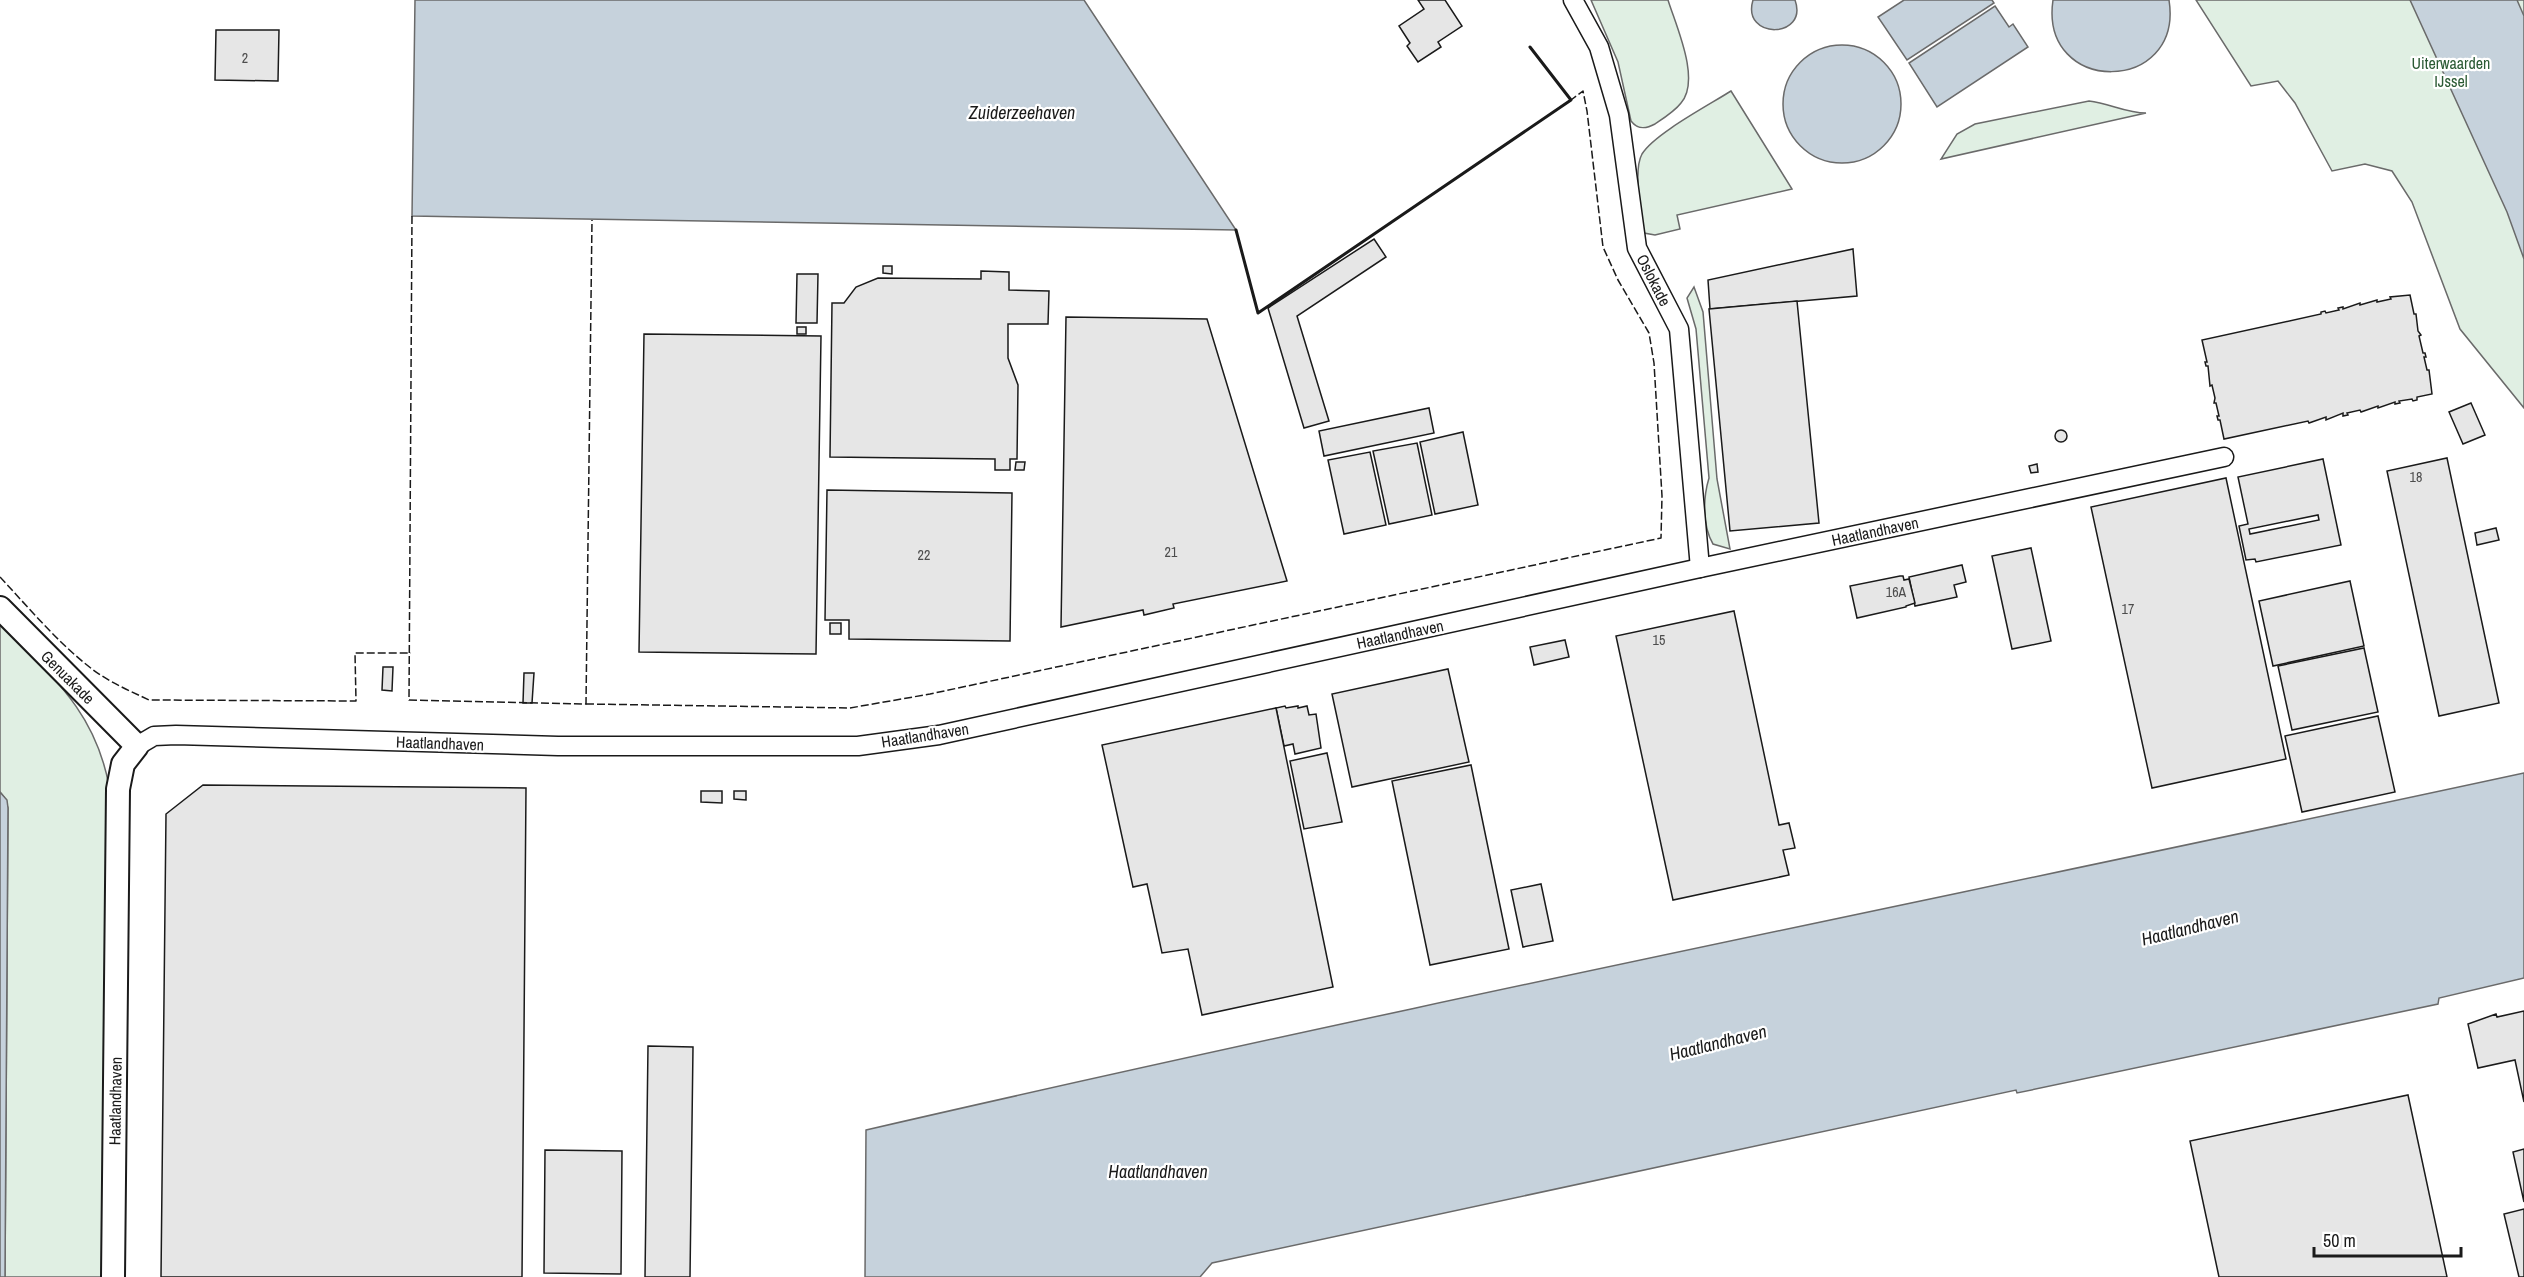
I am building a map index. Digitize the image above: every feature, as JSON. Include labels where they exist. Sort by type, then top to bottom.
[{"type":"street","name":"Oslokade","points":[[1573,0],[1599,47],[1619,115],[1637,248],[1679,329],[1700,568]]},
{"type":"street","name":"Haatlandhaven","points":[[113,1277],[118,789],[123,764],[137,746],[154,736],[558,746],[858,746],[939,735],[1700,568],[2224,458]]},
{"type":"street","name":"Genuakade","points":[[0,608],[137,746]]},
{"type":"green space","points":[[1591,0],[1668,0],[1685,53],[1689,81],[1687,93],[1681,103],[1652,126],[1639,127],[1631,121],[1618,62]]},
{"type":"green space","name":"Uiterwaarden IJssel","points":[[2196,0],[2524,0],[2524,408],[2460,329],[2412,202],[2392,171],[2365,164],[2332,171],[2295,103],[2278,81],[2251,86]]},
{"type":"green space","points":[[1731,91],[1792,189],[1677,215],[1680,229],[1655,235],[1644,233],[1638,181],[1639,161],[1642,154],[1648,146],[1670,129]]},
{"type":"green space","points":[[2089,101],[2146,113],[1941,159],[1957,134],[1975,124]]},
{"type":"green space","points":[[1694,287],[1703,312],[1717,479],[1730,549],[1713,544],[1705,520],[1709,478],[1696,329],[1687,298]]},
{"type":"green space","points":[[0,623],[53,678],[82,715],[102,759],[109,786],[102,1277],[5,1277],[8,808],[0,792]]},
{"type":"water","name":"Zuiderzeehaven","points":[[415,0],[1084,0],[1236,230],[412,216]]},
{"type":"water","points":[[1753,0],[1795,0],[1797,13],[1793,22],[1785,28],[1775,30],[1765,28],[1756,22],[1752,13]]},
{"type":"water","points":[[1904,0],[1992,0],[1994,3],[1907,60],[1878,17]]},
{"type":"water","points":[[2053,0],[2169,0],[2168,31],[2155,54],[2135,67],[2111,72],[2088,67],[2067,54],[2055,31]]},
{"type":"water","points":[[2410,0],[2517,0],[2524,16],[2524,259],[2507,212]]},
{"type":"water","points":[[1995,6],[2009,27],[2013,24],[2028,47],[1937,107],[1909,63]]},
{"type":"water","points":[[1842,45],[1865,49],[1884,62],[1897,81],[1901,104],[1897,127],[1884,146],[1865,159],[1842,163],[1819,159],[1800,146],[1787,127],[1783,104],[1787,81],[1800,62],[1819,49]]},
{"type":"water","name":"Haatlandhaven","points":[[2524,773],[2524,978],[2439,998],[2438,1004],[2017,1093],[2016,1090],[1212,1263],[1200,1277],[865,1277],[866,1130],[1280,1037]]},
{"type":"water","points":[[0,792],[7,800],[8,808],[5,1277],[0,1277]]},
{"type":"building","points":[[1418,0],[1445,0],[1462,26],[1438,42],[1441,47],[1418,62],[1407,46],[1410,43],[1399,26],[1424,9]]},
{"type":"building","points":[[216,30],[279,30],[278,81],[215,80]]},
{"type":"building","points":[[1374,239],[1386,257],[1297,316],[1329,421],[1304,428],[1268,308]]},
{"type":"building","points":[[1853,249],[1857,296],[1710,309],[1708,280]]},
{"type":"building","points":[[883,266],[892,266],[892,274],[883,273]]},
{"type":"building","points":[[981,271],[1009,272],[1009,290],[1049,291],[1048,324],[1008,324],[1008,358],[1018,385],[1017,459],[1010,459],[1010,470],[995,470],[995,459],[830,457],[832,303],[844,303],[856,287],[878,278],[981,279]]},
{"type":"building","points":[[797,274],[818,274],[817,323],[796,323]]},
{"type":"building","points":[[2410,295],[2418,331],[2421,335],[2419,336],[2423,353],[2426,357],[2424,357],[2427,370],[2429,370],[2432,394],[2417,397],[2417,400],[2413,401],[2412,399],[2399,401],[2400,403],[2395,404],[2395,402],[2361,412],[2360,410],[2347,413],[2348,415],[2343,416],[2343,413],[2326,420],[2326,417],[2309,423],[2308,421],[2224,439],[2217,416],[2219,416],[2216,403],[2214,403],[2212,385],[2210,386],[2202,340],[2321,314],[2325,311],[2326,313],[2339,310],[2338,308],[2343,307],[2343,309],[2360,303],[2360,305],[2391,299],[2390,297]]},
{"type":"building","points":[[1797,301],[1819,523],[1730,531],[1709,309]]},
{"type":"building","points":[[1066,317],[1207,319],[1287,581],[1173,604],[1174,608],[1144,615],[1143,610],[1061,627]]},
{"type":"building","points":[[797,327],[806,327],[806,334],[797,334]]},
{"type":"building","points":[[644,334],[821,336],[816,654],[639,652]]},
{"type":"building","points":[[2471,403],[2485,435],[2463,444],[2449,412]]},
{"type":"building","points":[[1429,408],[1434,433],[1324,456],[1319,431]]},
{"type":"building","points":[[2063,430],[2067,436],[2063,442],[2059,442],[2055,434]]},
{"type":"building","points":[[1463,432],[1478,505],[1435,514],[1420,442]]},
{"type":"building","points":[[1417,443],[1432,515],[1389,524],[1373,451]]},
{"type":"building","points":[[1370,452],[1386,525],[1344,534],[1328,460]]},
{"type":"building","points":[[2447,458],[2499,703],[2439,716],[2387,471]]},
{"type":"building","points":[[2323,459],[2341,545],[2256,562],[2255,559],[2246,560],[2239,526],[2248,524],[2238,477]],"holes":[[[2318,515],[2319,520],[2250,534],[2249,529]]]},
{"type":"building","points":[[1016,462],[1025,462],[1024,470],[1015,470]]},
{"type":"building","points":[[2037,464],[2038,472],[2031,473],[2029,466]]},
{"type":"building","points":[[2226,478],[2286,759],[2152,788],[2091,507]]},
{"type":"building","points":[[827,490],[1012,493],[1010,641],[849,639],[849,620],[825,620]]},
{"type":"building","points":[[2496,528],[2499,540],[2477,545],[2475,533]]},
{"type":"building","points":[[2031,548],[2051,641],[2012,649],[1992,556]]},
{"type":"building","points":[[1962,565],[1966,582],[1954,585],[1957,597],[1915,606],[1909,577]]},
{"type":"building","points":[[1903,576],[1904,580],[1909,579],[1915,603],[1857,618],[1850,586]]},
{"type":"building","points":[[2350,581],[2364,646],[2273,666],[2259,601]]},
{"type":"building","points":[[1734,611],[1779,825],[1789,823],[1795,848],[1783,850],[1789,875],[1673,900],[1616,636]]},
{"type":"building","points":[[830,623],[841,623],[841,634],[830,634]]},
{"type":"building","points":[[1565,640],[1569,657],[1534,665],[1530,647]]},
{"type":"building","points":[[2364,648],[2378,712],[2292,730],[2278,666]]},
{"type":"building","points":[[383,667],[393,667],[392,691],[382,690]]},
{"type":"building","points":[[1448,669],[1469,762],[1352,787],[1332,694]]},
{"type":"building","points":[[524,673],[534,673],[532,703],[523,703]]},
{"type":"building","points":[[1285,706],[1286,708],[1298,706],[1298,708],[1307,706],[1309,715],[1316,714],[1321,748],[1295,754],[1293,744],[1284,746],[1276,708]]},
{"type":"building","points":[[1276,708],[1333,987],[1202,1015],[1188,949],[1162,953],[1147,884],[1133,887],[1102,745]]},
{"type":"building","points":[[2378,716],[2395,792],[2302,812],[2285,736]]},
{"type":"building","points":[[1327,753],[1342,822],[1304,829],[1290,761]]},
{"type":"building","points":[[1471,765],[1509,949],[1430,965],[1392,781]]},
{"type":"building","points":[[203,785],[526,788],[522,1277],[161,1277],[166,814]]},
{"type":"building","points":[[701,791],[722,791],[722,803],[701,802]]},
{"type":"building","points":[[734,791],[746,791],[746,800],[734,799]]},
{"type":"building","points":[[1541,884],[1553,941],[1523,947],[1511,890]]},
{"type":"building","points":[[2524,1011],[2524,1102],[2515,1060],[2478,1068],[2468,1024],[2496,1014],[2497,1017]]},
{"type":"building","points":[[648,1046],[693,1047],[690,1277],[645,1277]]},
{"type":"building","points":[[2408,1095],[2447,1277],[2219,1277],[2190,1141]]},
{"type":"building","points":[[2524,1149],[2524,1202],[2513,1152]]},
{"type":"building","points":[[545,1150],[622,1151],[621,1274],[544,1273]]},
{"type":"building","points":[[2524,1209],[2524,1277],[2519,1277],[2504,1214]]},
{"type":"fence","points":[[586,704],[850,708],[930,694],[1661,538],[1662,496],[1654,363],[1649,333],[1618,280],[1603,247],[1583,91],[1571,100]]},
{"type":"fence","points":[[412,216],[409,700],[586,704],[592,220]]},
{"type":"fence","points":[[0,577],[79,659],[105,678],[149,700],[356,701],[355,653],[411,653]]},
{"type":"wall","points":[[1236,230],[1258,313],[1571,100],[1530,47]]}]
